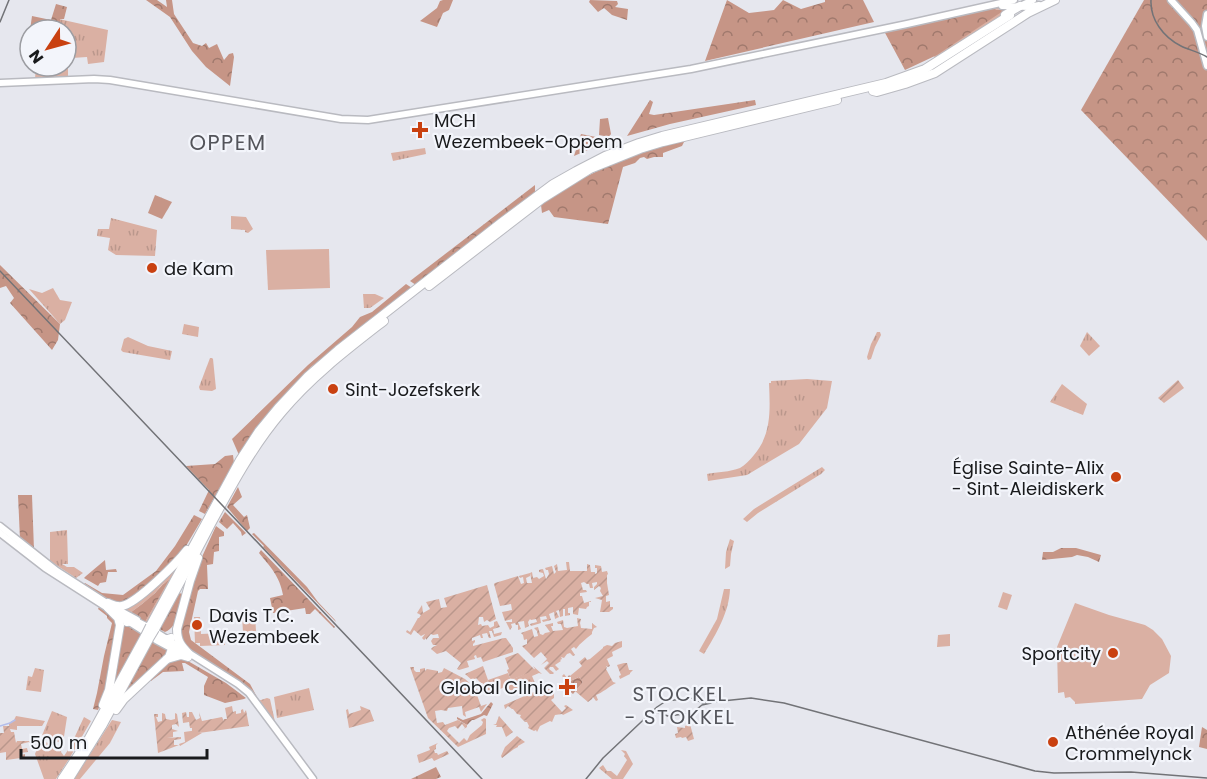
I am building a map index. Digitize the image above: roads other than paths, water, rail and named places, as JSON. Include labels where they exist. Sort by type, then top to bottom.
[{"type":"highway","points":[[69,779],[200,540],[265,434],[282,411],[312,380],[369,333],[551,192],[601,164],[674,139],[873,91],[877,92],[935,73],[1028,14],[1055,0]]},
{"type":"highway","points":[[127,622],[124,612],[127,606],[169,571],[190,544],[200,540],[240,460],[255,437],[308,376],[338,350],[553,184],[595,161],[639,143],[886,83],[925,69],[1014,9]]},
{"type":"highway","points":[[916,79],[941,64],[1014,9]]},
{"type":"highway","points":[[188,656],[179,644],[177,629],[190,581],[204,545],[200,540]]},
{"type":"highway","points":[[108,606],[130,603]]},
{"type":"highway","points":[[108,606],[120,622],[120,633]]},
{"type":"highway","points":[[106,714],[122,626],[134,621],[161,640],[168,639],[177,629]]},
{"type":"highway","points":[[62,779],[106,714],[171,654],[172,649],[168,639]]},
{"type":"highway","points":[[166,660],[182,655],[188,656]]},
{"type":"main road","points":[[1014,9],[1033,0]]},
{"type":"main road","points":[[0,83],[110,80],[361,121],[708,66],[983,7],[1014,9],[1035,6],[1050,0]]},
{"type":"main road","points":[[1171,0],[1195,27],[1207,66]]},
{"type":"main road","points":[[1207,14],[1205,26],[1207,37]]},
{"type":"main road","points":[[0,526],[127,622]]},
{"type":"main road","points":[[0,533],[45,568],[108,606],[124,612],[172,649],[238,684],[249,693],[311,779]]},
{"type":"main road","points":[[168,639],[188,656]]},
{"type":"waterway","points":[[0,726],[15,720]]},
{"type":"tram line","points":[[0,22],[9,0]]},
{"type":"tram line","points":[[1151,0],[1155,21],[1163,32],[1181,46],[1207,57]]},
{"type":"tram line","points":[[0,271],[482,779]]},
{"type":"tram line","points":[[586,779],[603,758],[657,707],[666,701],[692,698],[703,703],[751,698],[784,703],[1035,771],[1054,773],[1131,772],[1207,778]]},
{"type":"tram line","points":[[648,717],[655,712],[668,716],[692,713],[702,705],[711,703]]},
{"type":"place","name":"MCH Wezembeek-Oppem","points":[[420,130]]},
{"type":"place","name":"de Kam","points":[[152,268]]},
{"type":"place","name":"Sint-Jozefskerk","points":[[333,389]]},
{"type":"place","name":"Église Sainte-Alix - Sint-Aleidiskerk","points":[[1116,477]]},
{"type":"place","name":"Davis T.C. Wezembeek","points":[[197,625]]},
{"type":"place","name":"Sportcity","points":[[1113,653]]},
{"type":"place","name":"Global Clinic","points":[[567,687]]},
{"type":"place","name":"Athénée Royal Crommelynck","points":[[1053,742]]},
{"type":"district","name":"OPPEM","points":[[228,142]]},
{"type":"district","name":"STOCKEL - STOKKEL","points":[[680,706]]}]
